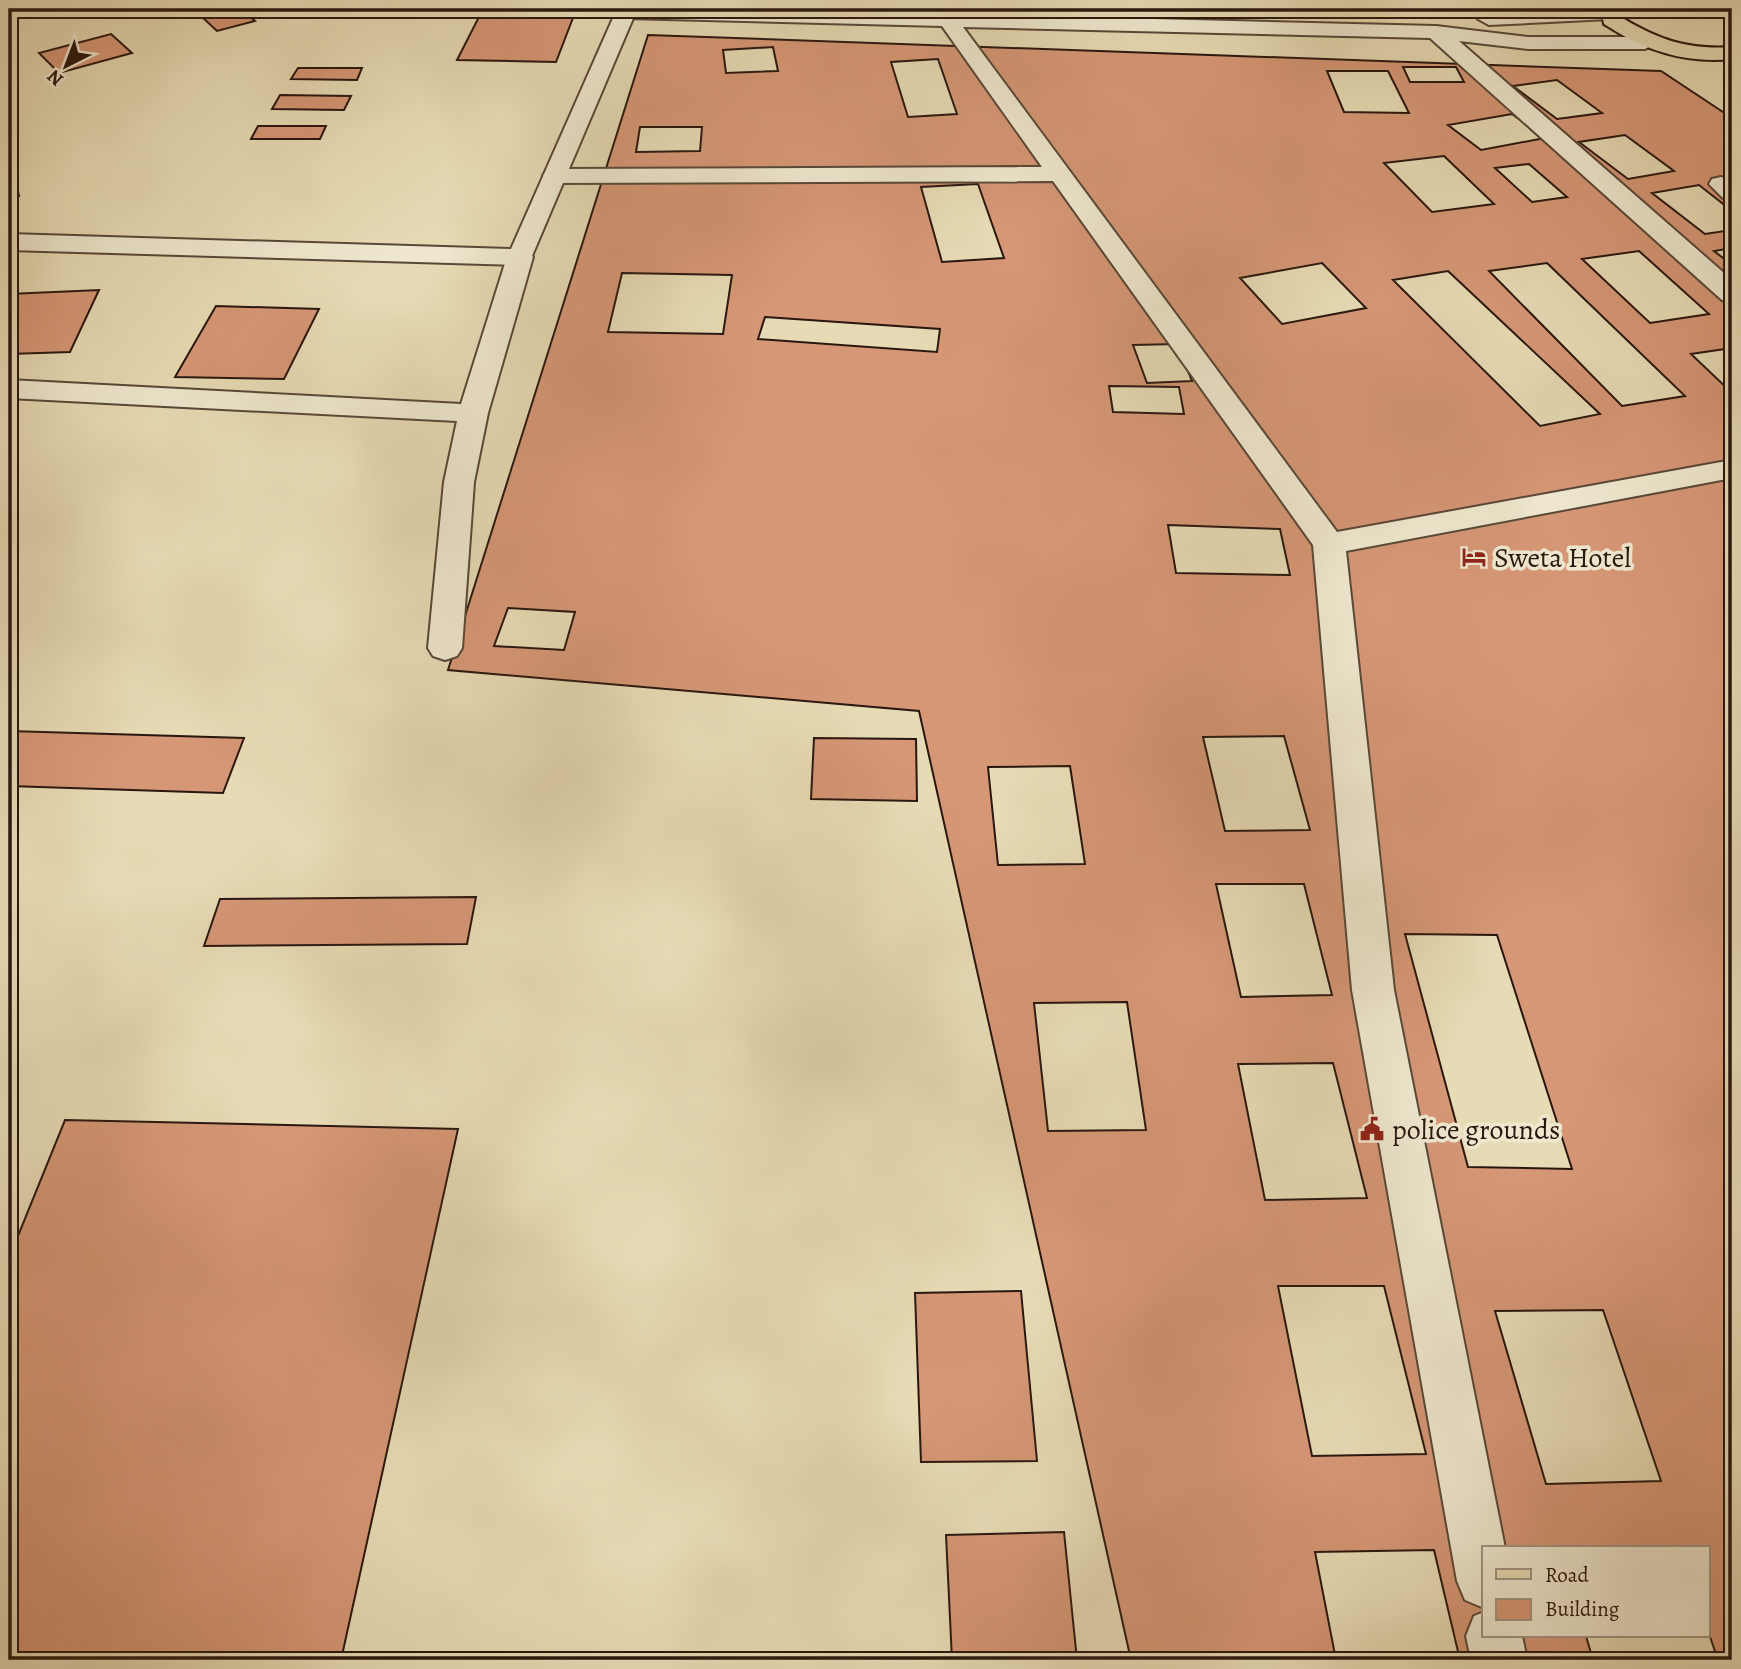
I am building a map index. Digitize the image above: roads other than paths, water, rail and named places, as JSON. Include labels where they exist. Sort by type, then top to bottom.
[{"type":"main road","points":[[1610,11],[1611,20],[1645,43],[1705,54],[1732,53]]},
{"type":"main road","points":[[1705,54],[1732,74]]},
{"type":"street","points":[[1300,9],[1324,31]]},
{"type":"street","points":[[445,648],[459,482],[473,413],[520,257],[627,10],[950,23],[1436,32],[1528,43],[1645,43]]},
{"type":"street","points":[[1436,32],[1481,19],[1610,11]]},
{"type":"street","points":[[950,23],[1329,544],[1373,990],[1482,1570]]},
{"type":"street","points":[[1436,32],[1732,294]]},
{"type":"street","points":[[555,176],[1060,174]]},
{"type":"street","points":[[9,242],[520,257]]},
{"type":"street","points":[[9,389],[473,413]]},
{"type":"street","points":[[1329,544],[1732,469]]},
{"type":"street","points":[[1494,1638],[1499,1660]]},
{"type":"place","name":"Sweta Hotel","points":[[1474,557]]},
{"type":"place","name":"police grounds","points":[[1372,1129]]}]
